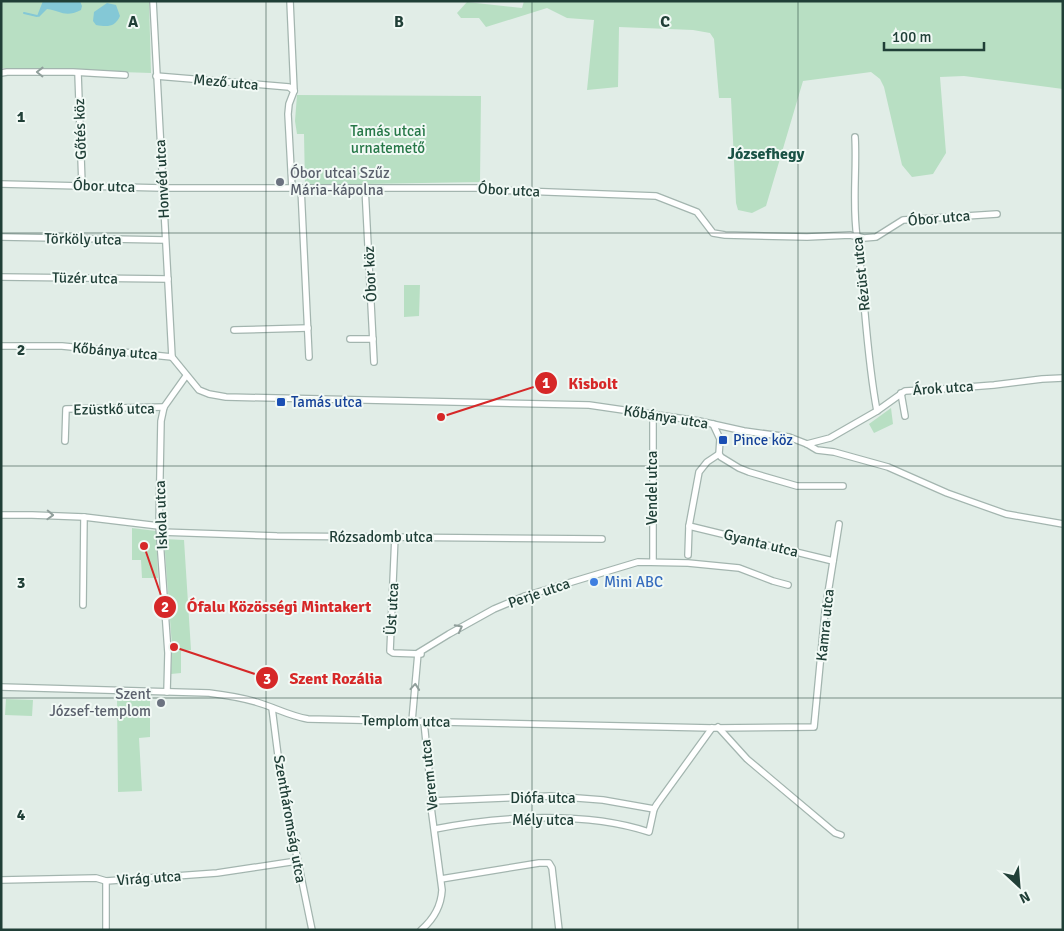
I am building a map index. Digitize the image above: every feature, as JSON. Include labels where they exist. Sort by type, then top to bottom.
[{"type":"street","name":"Honvéd utca","points":[[153,1],[172,357]]},
{"type":"street","points":[[290,1],[294,91],[289,104],[288,114],[292,188]]},
{"type":"street","points":[[1,73],[78,73],[125,76]]},
{"type":"street","name":"Gőtés köz","points":[[78,73],[82,185]]},
{"type":"street","name":"Mező utca","points":[[156,76],[290,87],[294,91]]},
{"type":"street","name":"Rézüst utca","points":[[855,137],[857,237],[872,383],[877,411]]},
{"type":"street","name":"Óbor utca","points":[[1,184],[162,188],[481,188],[656,196],[697,212],[713,233],[718,235],[807,237],[850,235],[876,237],[903,220],[996,214]]},
{"type":"street","name":"Óbor köz","points":[[366,187],[374,362]]},
{"type":"street","points":[[301,188],[309,357]]},
{"type":"street","name":"Törköly utca","points":[[1,237],[165,240]]},
{"type":"street","name":"Tüzér utca","points":[[1,277],[168,279]]},
{"type":"street","points":[[234,330],[308,328]]},
{"type":"street","points":[[350,340],[373,339]]},
{"type":"street","name":"Kőbánya utca","points":[[1,346],[62,346],[172,357],[200,391],[226,397],[555,403],[589,405],[713,424],[789,437],[808,444],[817,450],[834,452],[888,466],[947,494],[1006,514],[1063,524]]},
{"type":"street","name":"Iskola utca","points":[[167,692],[168,653],[160,529],[161,421],[164,408],[186,376]]},
{"type":"street","name":"Árok utca","points":[[808,444],[830,438],[877,411],[901,393],[914,389],[942,389],[1063,378]]},
{"type":"street","points":[[901,393],[905,416]]},
{"type":"street","name":"Ezüstkő utca","points":[[65,441],[66,409],[164,408]]},
{"type":"street","name":"Vendel utca","points":[[653,415],[653,562]]},
{"type":"street","points":[[713,424],[720,439],[719,454],[723,459],[749,472],[797,486],[843,486]]},
{"type":"street","points":[[688,555],[689,526],[699,472],[707,462],[719,454]]},
{"type":"street","name":"Rózsadomb utca","points":[[1,516],[84,517],[160,529],[277,536],[602,540]]},
{"type":"street","points":[[84,517],[84,604]]},
{"type":"street","name":"Kamra utca","points":[[814,727],[825,612],[839,524]]},
{"type":"street","name":"Gyanta utca","points":[[689,526],[833,561]]},
{"type":"street","name":"Üst utca","points":[[395,536],[390,651],[393,653],[419,654]]},
{"type":"street","name":"Perje utca","points":[[419,654],[455,630],[525,596],[638,562],[739,568],[788,585]]},
{"type":"street","points":[[412,721],[419,654]]},
{"type":"street","name":"Templom utca","points":[[1,687],[234,696],[258,702],[295,717],[308,719],[715,728],[814,727]]},
{"type":"street","name":"Szentháromság utca","points":[[272,708],[281,779],[312,930]]},
{"type":"street","name":"Verem utca","points":[[421,930],[434,917],[441,902],[441,879],[431,807],[424,722]]},
{"type":"street","points":[[654,809],[715,728],[747,758],[835,833],[841,835]]},
{"type":"street","name":"Diófa utca","points":[[432,801],[551,796],[604,800],[654,809]]},
{"type":"street","name":"Mély utca","points":[[435,829],[490,820],[567,819],[617,823],[649,832],[654,809]]},
{"type":"street","name":"Virág utca","points":[[1,880],[96,878],[106,881],[217,874],[297,861]]},
{"type":"street","points":[[441,879],[549,863],[552,868],[559,930]]},
{"type":"street","points":[[106,881],[106,930]]},
{"type":"green space","points":[[1,1],[149,1],[151,73],[1,68]]},
{"type":"green space","points":[[524,1],[1063,1],[1063,89],[964,76],[940,77],[946,153],[933,174],[912,177],[902,165],[884,87],[880,79],[871,72],[803,81],[766,206],[752,213],[738,210],[736,203],[731,98],[719,98],[714,39],[710,33],[693,30],[619,27],[618,87],[587,90],[594,20],[567,18],[547,8],[486,27],[479,18],[461,18],[457,13],[467,2],[522,8]]},
{"type":"green space","name":"Tamás utcai urnatemető","points":[[297,95],[481,96],[480,182],[305,185],[304,134],[297,134],[295,121]]},
{"type":"green space","points":[[404,285],[420,285],[419,316],[404,317]]},
{"type":"green space","points":[[891,408],[893,424],[874,433],[869,424]]},
{"type":"green space","points":[[132,528],[156,531],[158,578],[142,578],[141,560],[132,560]]},
{"type":"green space","points":[[164,539],[184,540],[191,650],[181,651],[181,673],[171,674],[172,646]]},
{"type":"green space","points":[[117,696],[150,697],[150,737],[139,738],[142,791],[118,792]]},
{"type":"green space","points":[[6,699],[33,700],[32,716],[5,715]]},
{"type":"water","points":[[43,1],[80,1],[82,6],[81,10],[71,14],[47,9],[39,17],[37,16]]},
{"type":"water","points":[[107,3],[116,5],[120,16],[111,25],[96,25],[93,21],[94,12]]},
{"type":"waterway","points":[[24,13],[37,16]]},
{"type":"place","name":"Óbor utcai Szűz Mária-kápolna","points":[[280,182]]},
{"type":"place","name":"Tamás utca","points":[[281,402]]},
{"type":"place","name":"Kisbolt","points":[[441,417]]},
{"type":"place","name":"Pince köz","points":[[723,440]]},
{"type":"place","name":"Ófalu Közösségi Mintakert","points":[[144,546]]},
{"type":"place","name":"Mini ABC","points":[[594,582]]},
{"type":"place","name":"Szent Rozália","points":[[174,647]]},
{"type":"place","name":"Szent József-templom","points":[[161,703]]},
{"type":"district","name":"Józsefhegy","points":[[766,154]]}]
